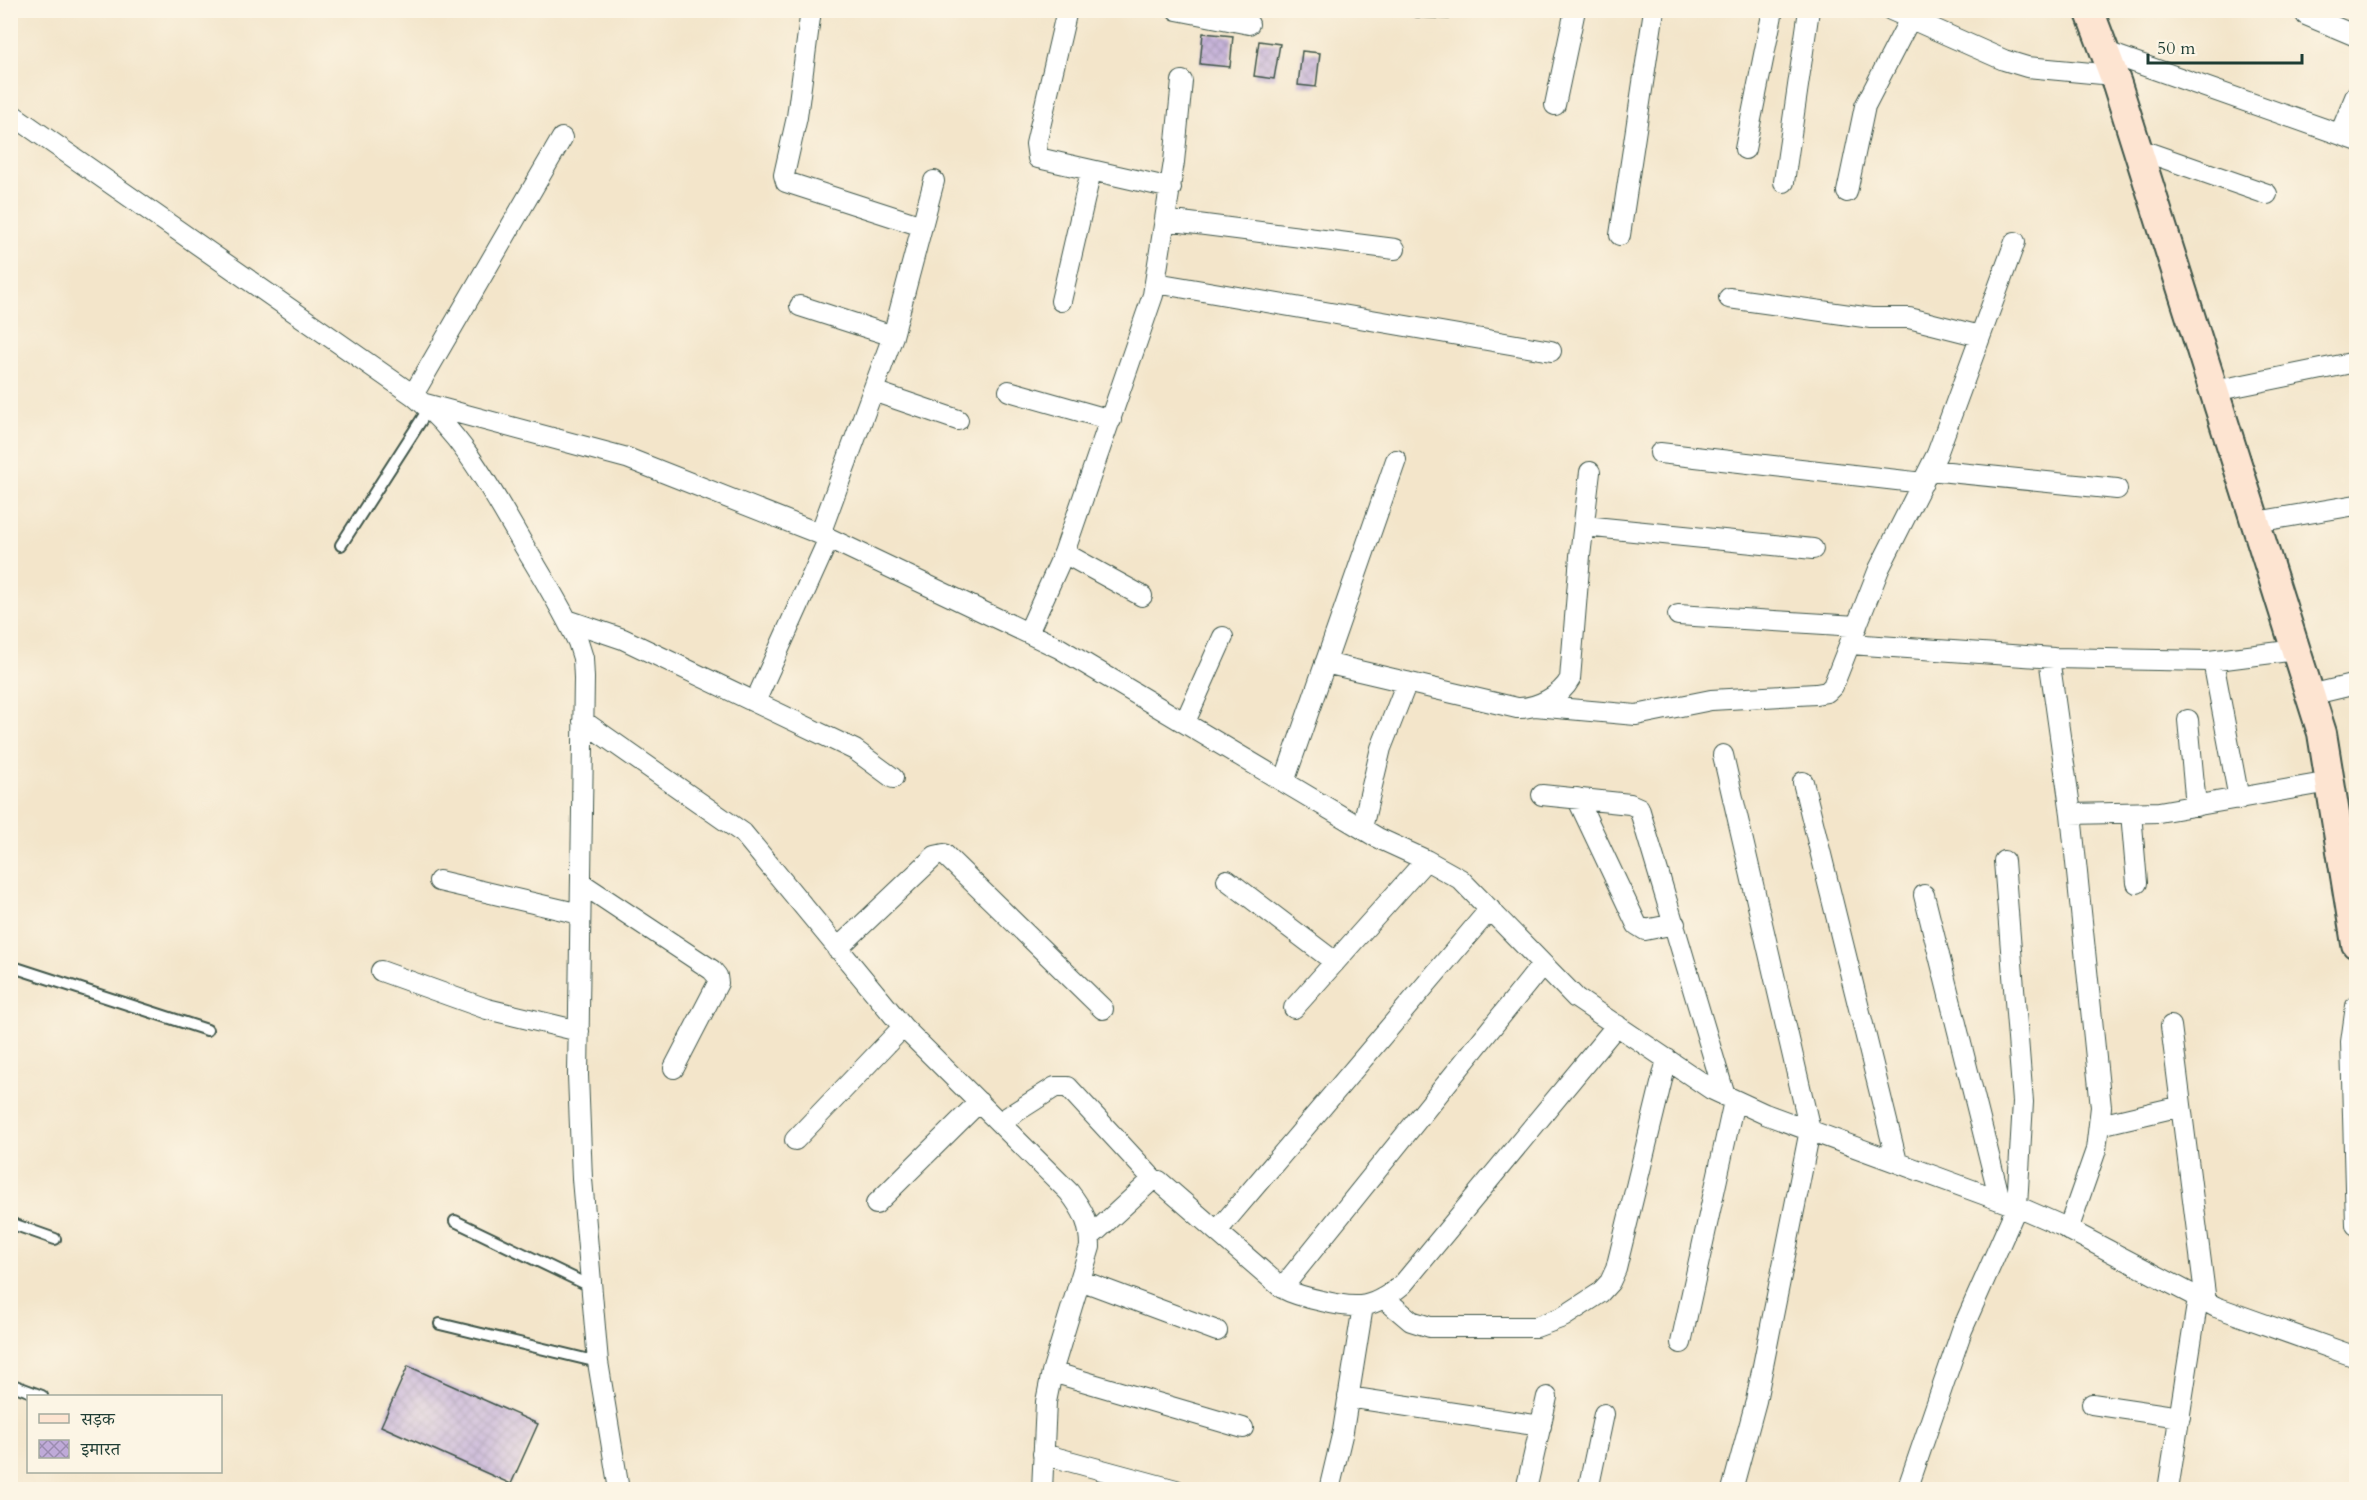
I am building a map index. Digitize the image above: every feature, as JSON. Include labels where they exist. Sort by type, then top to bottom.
[{"type":"street","points":[[811,10],[797,117],[784,175],[786,182],[922,226]]},
{"type":"street","points":[[1067,10],[1035,152],[1043,161],[1171,188]]},
{"type":"street","points":[[1177,10],[1249,24]]},
{"type":"street","points":[[1555,105],[1575,10]]},
{"type":"street","points":[[1620,235],[1654,10]]},
{"type":"street","points":[[1745,149],[1773,10]]},
{"type":"street","points":[[1784,182],[1809,10]]},
{"type":"street","points":[[1891,10],[2004,60],[2027,67],[2108,63],[2348,137],[2356,95]]},
{"type":"street","points":[[2090,10],[2138,149],[2322,733],[2353,894],[2356,944]]},
{"type":"street","points":[[2306,15],[2356,36]]},
{"type":"street","points":[[1847,192],[1865,106],[1910,19]]},
{"type":"street","points":[[1028,633],[1064,553],[1156,283],[1171,188],[1182,81]]},
{"type":"street","points":[[10,113],[422,402],[459,441],[475,464],[567,620],[583,658],[579,1031],[582,1179],[598,1362],[619,1490]]},
{"type":"street","points":[[422,402],[562,138]]},
{"type":"street","points":[[2138,149],[2267,194]]},
{"type":"street","points":[[1061,301],[1091,171]]},
{"type":"street","points":[[755,702],[825,536],[893,336],[934,181]]},
{"type":"street","points":[[1166,220],[1395,249]]},
{"type":"street","points":[[1325,663],[1517,708],[1535,706],[1636,715],[1711,700],[1827,692],[1833,686],[1879,569],[1926,476],[2015,242]]},
{"type":"street","points":[[1156,283],[1551,351]]},
{"type":"street","points":[[1729,298],[1871,318],[1909,318],[1980,336]]},
{"type":"street","points":[[800,306],[893,336]]},
{"type":"street","points":[[2214,391],[2356,362]]},
{"type":"street","points":[[873,391],[958,420]]},
{"type":"street","points":[[1009,391],[1111,420]]},
{"type":"street","points":[[422,402],[627,458],[825,536],[1028,633],[1077,658],[1383,841],[1426,860],[1460,879],[1576,998],[1730,1098],[2009,1203],[2068,1230],[2202,1300],[2356,1357]]},
{"type":"street","points":[[1660,453],[1926,476],[2117,489]]},
{"type":"street","points":[[1284,782],[1396,460]]},
{"type":"street","points":[[1535,706],[1558,694],[1570,679],[1590,472]]},
{"type":"street","points":[[2256,522],[2356,505]]},
{"type":"street","points":[[1584,526],[1814,549]]},
{"type":"street","points":[[1064,553],[1142,596]]},
{"type":"street","points":[[1678,615],[2049,658],[2213,661],[2296,650]]},
{"type":"street","points":[[567,620],[623,639],[855,750],[893,778]]},
{"type":"street","points":[[1185,723],[1223,637]]},
{"type":"street","points":[[2049,658],[2071,814],[2101,1107],[2096,1150],[2068,1230]]},
{"type":"street","points":[[2213,661],[2239,798]]},
{"type":"street","points":[[1362,828],[1381,748],[1407,682]]},
{"type":"street","points":[[2310,695],[2356,684]]},
{"type":"street","points":[[2188,720],[2196,806]]},
{"type":"street","points":[[583,721],[743,833],[903,1026],[1069,1192],[1084,1212],[1090,1237],[1080,1280],[1052,1372],[1046,1402],[1042,1490]]},
{"type":"street","points":[[1723,755],[1810,1130],[1756,1401],[1732,1490]]},
{"type":"street","points":[[1803,782],[1897,1162]]},
{"type":"street","points":[[2071,814],[2159,812],[2330,782]]},
{"type":"street","points":[[1542,795],[1630,804],[1639,808],[1730,1098],[1681,1343]]},
{"type":"street","points":[[1577,798],[1637,925],[1645,930],[1675,924]]},
{"type":"street","points":[[2131,813],[2137,883]]},
{"type":"street","points":[[837,949],[936,856],[944,854],[1103,1009]]},
{"type":"street","points":[[1294,1008],[1426,860]]},
{"type":"street","points":[[1907,1490],[2009,1203],[2023,1102],[2004,861]]},
{"type":"street","points":[[439,880],[580,914]]},
{"type":"street","points":[[1227,880],[1335,962]]},
{"type":"street","points":[[581,883],[712,970],[717,976],[718,983],[674,1068]]},
{"type":"street","points":[[1924,895],[2009,1203]]},
{"type":"street","points":[[1217,1231],[1490,909]]},
{"type":"street","points":[[1282,1288],[1542,965]]},
{"type":"street","points":[[381,971],[479,1007],[579,1031]]},
{"type":"street","points":[[2356,1006],[2351,1042],[2356,1225]]},
{"type":"street","points":[[1000,1122],[1055,1087],[1068,1087],[1153,1179],[1159,1181],[1282,1288],[1293,1294],[1351,1308],[1385,1299],[1403,1284],[1617,1025]]},
{"type":"street","points":[[795,1140],[903,1026]]},
{"type":"street","points":[[2168,1490],[2202,1300],[2170,1026]]},
{"type":"street","points":[[1385,1299],[1411,1321],[1430,1327],[1536,1328],[1552,1323],[1600,1293],[1610,1282],[1616,1269],[1667,1059]]},
{"type":"street","points":[[876,1204],[980,1102]]},
{"type":"street","points":[[2100,1125],[2181,1106]]},
{"type":"street","points":[[1090,1237],[1153,1179]]},
{"type":"street","points":[[1080,1280],[1217,1331]]},
{"type":"street","points":[[1329,1490],[1363,1306]]},
{"type":"street","points":[[1052,1372],[1244,1428]]},
{"type":"street","points":[[1526,1490],[1547,1396]]},
{"type":"street","points":[[1348,1397],[1540,1426]]},
{"type":"street","points":[[2092,1404],[2180,1417]]},
{"type":"street","points":[[1588,1490],[1604,1414]]},
{"type":"street","points":[[1043,1454],[1176,1490]]},
{"type":"lane","points":[[340,545],[422,402]]},
{"type":"lane","points":[[10,966],[207,1030]]},
{"type":"lane","points":[[455,1221],[592,1287]]},
{"type":"lane","points":[[10,1222],[55,1239]]},
{"type":"lane","points":[[440,1324],[598,1362]]},
{"type":"lane","points":[[10,1384],[39,1395]]},
{"type":"building","points":[[1417,10],[1450,10],[1449,19],[1416,17]]},
{"type":"building","points":[[1203,33],[1233,36],[1230,67],[1200,64]]},
{"type":"building","points":[[1259,41],[1280,44],[1274,79],[1254,76]]},
{"type":"building","points":[[1302,51],[1320,53],[1316,87],[1298,85]]},
{"type":"building","points":[[408,1366],[538,1424],[511,1484],[381,1426]]}]
